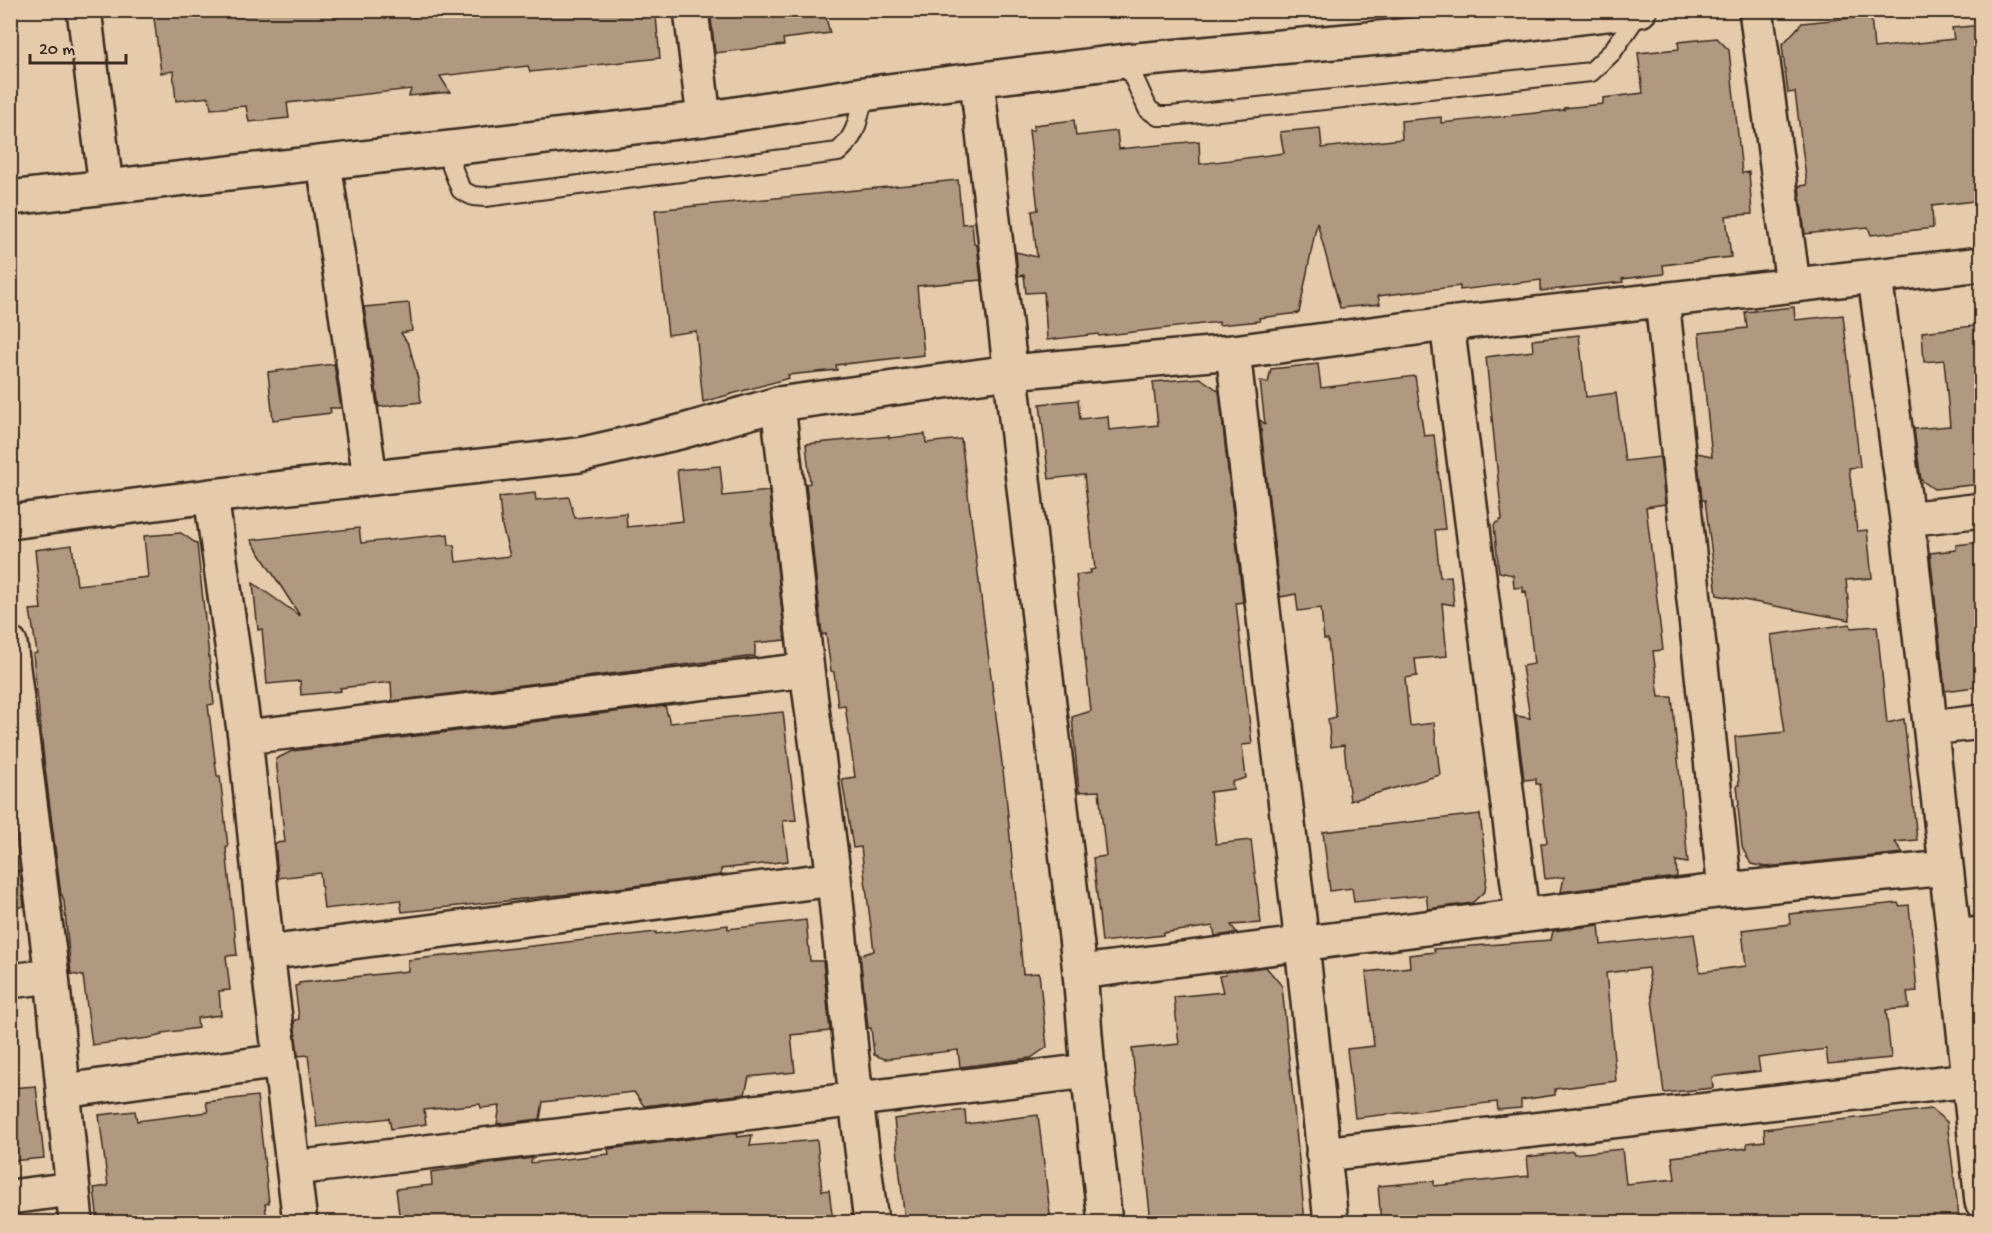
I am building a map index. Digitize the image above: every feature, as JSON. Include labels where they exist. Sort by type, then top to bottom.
[{"type":"street","points":[[84,10],[106,187]]},
{"type":"street","points":[[691,10],[704,119]]},
{"type":"street","points":[[10,198],[704,119],[864,94],[1488,19],[1640,10]]},
{"type":"street","points":[[1756,10],[1793,284]]},
{"type":"street","points":[[977,81],[1080,972],[1088,1071],[1105,1222]]},
{"type":"street","points":[[324,163],[370,477]]},
{"type":"street","points":[[10,522],[370,477],[579,455],[680,432],[778,404],[1010,372],[1233,352],[1447,324],[1982,264]]},
{"type":"street","points":[[1875,277],[1907,519],[1946,868],[1968,936],[1969,1080],[1980,1160],[1982,1202]]},
{"type":"street","points":[[1662,300],[1725,890]]},
{"type":"street","points":[[1447,324],[1522,915]]},
{"type":"street","points":[[1233,352],[1302,944],[1331,1222]]},
{"type":"street","points":[[778,404],[807,670],[834,879],[856,1100],[872,1222]]},
{"type":"street","points":[[211,496],[245,737],[267,953],[300,1222]]},
{"type":"street","points":[[1907,519],[1982,510]]},
{"type":"street","points":[[10,644],[52,976],[76,1222]]},
{"type":"street","points":[[245,737],[807,670]]},
{"type":"street","points":[[1931,728],[1982,722]]},
{"type":"street","points":[[1080,972],[1725,890],[1946,868]]},
{"type":"street","points":[[267,953],[834,879]]},
{"type":"street","points":[[10,981],[52,976]]},
{"type":"street","points":[[64,1091],[280,1061]]},
{"type":"street","points":[[295,1168],[1088,1071]]},
{"type":"street","points":[[1323,1154],[1969,1080]]},
{"type":"street","points":[[10,1197],[72,1189]]},
{"type":"lane","points":[[1126,62],[1148,109],[1158,116],[1171,117],[1591,72],[1612,52],[1640,10]]},
{"type":"lane","points":[[445,149],[461,190],[473,196],[485,197],[838,152],[849,143],[856,130],[864,94]]},
{"type":"building","points":[[153,10],[634,10],[634,13],[656,17],[660,58],[530,72],[528,66],[440,76],[450,92],[409,96],[411,89],[287,103],[289,118],[249,122],[246,106],[211,109],[209,97],[176,101],[173,71],[161,73]]},
{"type":"building","points":[[710,10],[824,10],[830,33],[783,39],[784,45],[715,53]]},
{"type":"building","points":[[1871,16],[1874,48],[1954,39],[1952,28],[1982,25],[1982,200],[1932,206],[1933,228],[1871,235],[1868,227],[1805,234],[1799,186],[1807,185],[1795,92],[1788,93],[1782,45],[1802,23]]},
{"type":"building","points":[[1717,38],[1729,50],[1742,173],[1749,172],[1752,214],[1726,216],[1731,257],[1663,265],[1664,274],[1622,279],[1623,282],[1541,291],[1541,280],[1460,290],[1460,286],[1378,296],[1380,304],[1340,308],[1317,222],[1299,313],[1259,318],[1260,321],[1219,325],[1219,322],[1047,340],[1044,292],[1026,293],[1024,275],[1018,276],[1016,252],[1037,257],[1032,211],[1038,210],[1029,130],[1034,130],[1034,125],[1074,120],[1076,136],[1117,131],[1119,149],[1199,141],[1200,164],[1284,153],[1280,132],[1320,128],[1322,148],[1402,139],[1401,121],[1441,117],[1441,123],[1564,110],[1564,108],[1603,104],[1603,98],[1643,93],[1638,53],[1679,49],[1678,42]]},
{"type":"building","points":[[958,180],[962,224],[972,223],[981,280],[917,286],[924,355],[836,365],[837,370],[788,375],[789,378],[703,402],[696,331],[668,335],[655,210]]},
{"type":"building","points":[[409,303],[412,331],[401,333],[409,345],[418,379],[421,402],[379,407],[364,307]]},
{"type":"building","points":[[1794,307],[1795,320],[1843,315],[1860,467],[1849,468],[1857,531],[1867,530],[1872,578],[1846,580],[1850,620],[1717,595],[1697,453],[1712,456],[1699,333],[1747,328],[1745,312]]},
{"type":"building","points":[[1982,325],[1982,484],[1934,489],[1921,480],[1914,429],[1950,426],[1944,360],[1924,362],[1922,332]]},
{"type":"building","points":[[1579,335],[1586,397],[1616,393],[1625,461],[1660,457],[1665,504],[1646,507],[1663,650],[1653,651],[1659,697],[1672,697],[1688,863],[1676,861],[1677,877],[1561,892],[1564,877],[1545,879],[1541,843],[1547,843],[1540,784],[1536,784],[1536,779],[1524,780],[1516,716],[1530,718],[1522,666],[1534,664],[1526,591],[1523,592],[1523,587],[1514,588],[1513,575],[1499,572],[1494,525],[1502,519],[1486,357],[1533,351],[1532,340]]},
{"type":"building","points":[[334,364],[341,408],[330,408],[331,413],[273,420],[268,372]]},
{"type":"building","points":[[1318,364],[1321,388],[1415,376],[1424,436],[1434,435],[1445,529],[1435,530],[1440,577],[1451,576],[1454,605],[1442,603],[1447,656],[1415,659],[1417,676],[1405,678],[1410,726],[1434,723],[1440,775],[1350,801],[1344,745],[1331,747],[1328,719],[1336,717],[1328,639],[1324,639],[1321,608],[1298,611],[1296,594],[1280,597],[1260,420],[1265,424],[1260,381],[1268,383],[1271,369]]},
{"type":"building","points":[[1200,378],[1219,391],[1243,602],[1236,603],[1252,744],[1242,745],[1246,778],[1232,782],[1233,789],[1210,792],[1216,844],[1251,840],[1261,923],[1231,925],[1237,933],[1215,936],[1213,926],[1102,942],[1093,858],[1106,856],[1099,791],[1079,792],[1072,717],[1091,711],[1076,575],[1091,573],[1090,570],[1095,569],[1084,475],[1049,479],[1040,404],[1078,400],[1080,419],[1108,416],[1109,430],[1158,425],[1153,382]]},
{"type":"building","points":[[925,434],[926,443],[961,439],[1006,795],[1023,974],[1039,973],[1047,1047],[1031,1058],[960,1067],[958,1050],[885,1059],[874,1055],[871,1028],[868,1028],[860,955],[874,951],[861,847],[853,848],[842,779],[855,777],[845,705],[838,706],[826,634],[822,635],[806,484],[810,483],[806,444]]},
{"type":"building","points":[[720,466],[723,496],[769,491],[785,640],[755,643],[755,656],[392,701],[391,682],[301,695],[300,681],[267,684],[262,629],[258,630],[253,583],[300,616],[251,540],[359,528],[361,543],[448,534],[449,545],[454,545],[456,562],[510,556],[502,526],[499,497],[535,493],[536,500],[569,497],[575,518],[626,513],[627,527],[683,521],[677,470]]},
{"type":"building","points":[[181,533],[197,544],[214,704],[208,705],[217,776],[220,776],[237,955],[226,956],[230,990],[219,991],[221,1015],[197,1018],[198,1028],[162,1033],[163,1035],[149,1038],[92,1045],[83,976],[71,974],[64,901],[61,895],[44,760],[33,654],[37,653],[30,610],[41,609],[35,550],[72,545],[77,585],[148,577],[144,536]]},
{"type":"building","points":[[1982,542],[1982,686],[1945,691],[1930,553],[1956,550],[1956,545]]},
{"type":"building","points":[[1850,624],[1851,628],[1877,626],[1887,723],[1904,719],[1917,840],[1895,842],[1903,853],[1766,867],[1751,864],[1742,847],[1735,737],[1785,732],[1771,635]]},
{"type":"building","points":[[665,706],[670,723],[783,712],[796,820],[783,821],[788,861],[721,869],[721,875],[402,912],[400,900],[324,909],[320,873],[278,878],[275,843],[285,842],[276,759],[292,751]]},
{"type":"building","points":[[1480,814],[1487,874],[1485,891],[1472,903],[1428,909],[1426,895],[1354,902],[1352,888],[1330,891],[1323,832]]},
{"type":"building","points":[[20,870],[24,906],[10,910],[10,873]]},
{"type":"building","points":[[1898,903],[1899,906],[1909,905],[1917,991],[1907,992],[1909,1008],[1886,1010],[1891,1058],[1828,1064],[1826,1049],[1758,1058],[1760,1071],[1712,1077],[1713,1088],[1664,1093],[1648,968],[1606,973],[1616,1081],[1555,1089],[1555,1095],[1521,1100],[1521,1108],[1498,1110],[1497,1102],[1355,1118],[1347,1049],[1374,1046],[1366,972],[1410,967],[1409,955],[1435,952],[1434,949],[1551,940],[1553,931],[1599,925],[1601,945],[1694,934],[1700,972],[1746,966],[1742,930],[1790,924],[1789,914]]},
{"type":"building","points":[[806,920],[810,961],[823,961],[830,1031],[791,1035],[795,1072],[749,1077],[745,1094],[644,1106],[634,1092],[543,1102],[540,1119],[497,1124],[500,1106],[481,1108],[480,1104],[424,1110],[426,1124],[391,1129],[389,1118],[317,1127],[308,1055],[298,1056],[294,1021],[299,1019],[295,986],[299,983],[408,971],[408,960],[656,932],[656,934],[728,925],[728,929]]},
{"type":"building","points":[[1266,967],[1282,986],[1305,1222],[1151,1222],[1132,1049],[1179,1044],[1174,997],[1223,992],[1219,976],[1226,975],[1225,972]]},
{"type":"building","points":[[36,1086],[44,1158],[10,1161],[10,1088]]},
{"type":"building","points":[[257,1096],[269,1203],[265,1204],[267,1222],[98,1222],[94,1188],[108,1186],[99,1115],[135,1111],[137,1121],[208,1112],[206,1102]]},
{"type":"building","points":[[1931,1109],[1947,1122],[1958,1222],[1381,1222],[1378,1186],[1434,1181],[1434,1186],[1529,1176],[1527,1157],[1573,1151],[1574,1154],[1622,1149],[1626,1184],[1675,1179],[1672,1157],[1747,1148],[1747,1143],[1765,1141],[1764,1129]]},
{"type":"building","points":[[965,1110],[966,1124],[1038,1115],[1051,1222],[905,1222],[894,1119]]},
{"type":"building","points":[[738,1133],[737,1137],[752,1135],[750,1146],[817,1140],[822,1191],[829,1190],[833,1222],[400,1222],[396,1189],[432,1185],[431,1172],[532,1158],[531,1163],[609,1154],[608,1149]]}]
